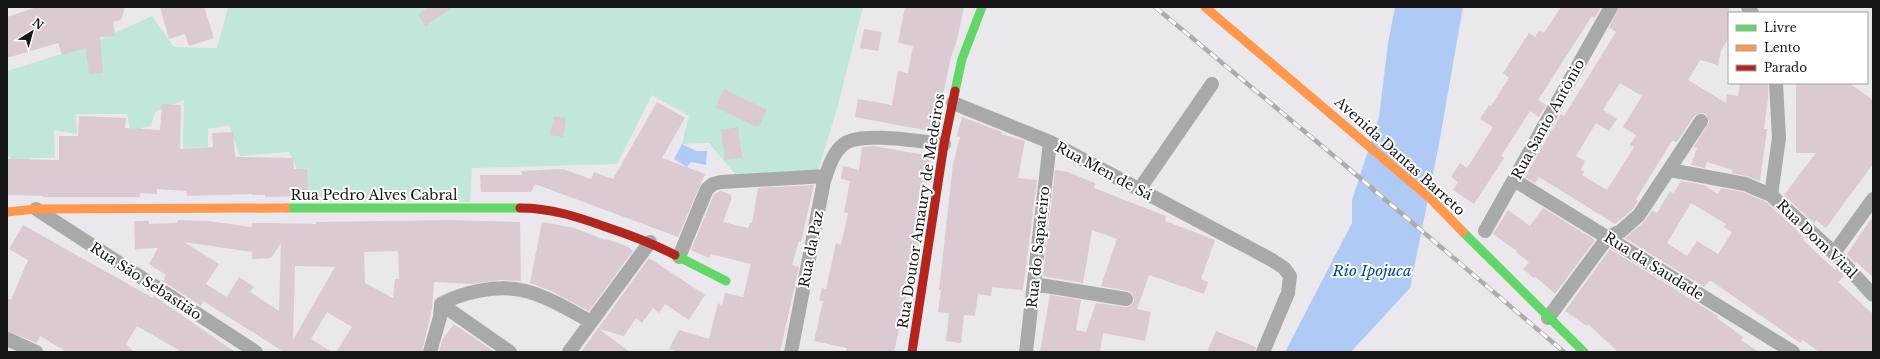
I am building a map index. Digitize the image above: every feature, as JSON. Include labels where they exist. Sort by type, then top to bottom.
[{"type":"street","name":"Rua Doutor Amaury de Medeiros","points":[[912,352],[934,224],[944,144],[952,103],[962,59],[982,7]]},
{"type":"street","name":"Avenida Dantas Barreto","points":[[1205,7],[1431,198],[1548,318],[1584,352]]},
{"type":"street","name":"Rua Santo Antônio","points":[[1485,231],[1611,7]]},
{"type":"street","points":[[1139,190],[1212,84]]},
{"type":"street","name":"Rua Dom Vital","points":[[1776,84],[1779,138],[1771,195],[1834,253],[1873,295]]},
{"type":"street","name":"Rua Men de Sá","points":[[952,103],[1050,142],[1272,260],[1284,268],[1290,276],[1288,293],[1263,352]]},
{"type":"street","points":[[1548,318],[1608,237],[1621,231],[1632,223],[1670,170],[1701,121]]},
{"type":"street","name":"Rua da Paz","points":[[791,352],[826,176],[839,149],[852,139],[867,138],[888,138],[944,144]]},
{"type":"street","name":"Rua do Sapateiro","points":[[1026,352],[1050,142]]},
{"type":"street","points":[[1670,170],[1745,184],[1771,195]]},
{"type":"street","points":[[679,257],[704,196],[713,184],[732,181],[826,176]]},
{"type":"street","name":"Rua da Saudade","points":[[1514,180],[1793,352]]},
{"type":"street","points":[[1834,253],[1873,199]]},
{"type":"street","name":"Rua Pedro Alves Cabral","points":[[7,212],[36,210],[534,208],[566,213],[650,242],[726,281]]},
{"type":"street","name":"Rua São Sebastião","points":[[36,210],[256,352]]},
{"type":"street","points":[[569,352],[650,242]]},
{"type":"street","points":[[1034,284],[1126,298]]},
{"type":"street","points":[[441,304],[452,298],[492,289],[522,290],[544,298],[591,322]]},
{"type":"street","points":[[430,352],[440,317],[441,304]]},
{"type":"street","points":[[441,304],[510,352]]},
{"type":"street","points":[[7,339],[36,352]]},
{"type":"green space","points":[[228,7],[863,7],[837,109],[818,170],[735,174],[709,143],[682,144],[689,116],[652,95],[617,164],[472,168],[470,202],[310,196],[289,152],[240,156],[229,125],[208,129],[208,147],[183,148],[184,100],[155,112],[151,126],[141,128],[141,139],[131,136],[127,114],[76,114],[77,134],[54,130],[55,158],[29,158],[30,170],[12,168],[10,156],[7,156],[7,71],[84,47],[152,16],[174,47],[217,48]]},
{"type":"water","name":"Rio Ipojuca","points":[[1395,7],[1463,7],[1439,144],[1410,288],[1351,352],[1285,352],[1352,223],[1352,200],[1379,117],[1388,43]]},
{"type":"water","points":[[682,144],[696,151],[707,151],[706,165],[691,162],[687,167],[674,159]]},
{"type":"building","points":[[37,7],[125,7],[121,20],[113,22],[115,36],[100,37],[103,73],[89,74],[86,48],[62,55],[58,43],[7,58],[7,17]]},
{"type":"building","points":[[160,7],[204,7],[214,38],[189,46],[185,34],[169,39]]},
{"type":"building","points":[[429,7],[452,7],[426,26],[418,15]]},
{"type":"building","points":[[905,7],[964,7],[957,40],[951,57],[935,132],[855,117],[858,99],[892,105],[898,71],[908,73],[913,46],[898,43]]},
{"type":"building","points":[[1561,7],[1601,7],[1595,18],[1592,16],[1538,100],[1546,105],[1539,117],[1530,111],[1501,156],[1504,158],[1474,204],[1453,190],[1458,182],[1451,177],[1460,163],[1467,168],[1493,127],[1480,119],[1489,105],[1491,106],[1509,78],[1503,73],[1529,33],[1535,37],[1539,31],[1544,33]]},
{"type":"building","points":[[1619,7],[1729,7],[1728,39],[1721,51],[1718,65],[1700,60],[1688,80],[1726,103],[1727,94],[1738,96],[1740,84],[1768,84],[1768,99],[1764,129],[1767,129],[1760,181],[1747,176],[1731,173],[1733,170],[1707,162],[1705,168],[1691,165],[1697,148],[1694,147],[1709,122],[1706,114],[1701,113],[1694,116],[1677,142],[1672,141],[1636,199],[1638,201],[1633,209],[1615,224],[1539,177],[1535,183],[1525,177],[1561,114],[1564,116],[1616,32],[1609,27]],"holes":[[[1620,83],[1642,96],[1623,127],[1636,135],[1630,145],[1634,147],[1607,190],[1582,175],[1584,172],[1581,169],[1585,161],[1576,156],[1596,123],[1609,131],[1617,119],[1603,110]]]},
{"type":"building","points":[[864,29],[882,32],[878,51],[860,48]]},
{"type":"building","points":[[1796,84],[1850,84],[1873,100],[1873,164],[1826,228],[1816,220],[1814,223],[1784,195],[1816,153],[1796,153]]},
{"type":"building","points":[[724,89],[767,110],[759,126],[754,126],[715,107]]},
{"type":"building","points":[[657,102],[685,118],[662,158],[705,174],[678,237],[535,184],[531,192],[481,192],[480,175],[522,175],[521,171],[563,169],[591,179],[594,172],[613,179]]},
{"type":"building","points":[[162,104],[181,105],[180,149],[213,147],[212,133],[233,132],[235,157],[293,158],[294,169],[307,169],[308,196],[265,197],[265,195],[252,194],[187,196],[186,191],[157,189],[157,194],[140,193],[140,197],[43,197],[7,195],[7,159],[59,160],[59,136],[78,136],[79,116],[126,118],[125,128],[160,130]]},
{"type":"building","points":[[554,116],[566,118],[563,137],[550,135]]},
{"type":"building","points":[[962,117],[1002,132],[1001,134],[1025,141],[1018,178],[1037,180],[1023,290],[992,287],[991,296],[978,294],[975,316],[964,315],[961,343],[946,341],[949,313],[938,312],[941,290],[939,290],[953,164],[960,137],[957,136]]},
{"type":"building","points":[[738,127],[742,158],[725,160],[721,130]]},
{"type":"building","points":[[874,146],[931,156],[919,239],[894,352],[846,352],[847,348],[814,341],[823,301],[819,301],[822,288],[826,289],[836,243],[841,245],[848,213],[844,212],[850,181],[841,179],[843,166],[859,170],[862,147]]},
{"type":"building","points":[[1055,170],[1068,172],[1095,183],[1094,188],[1166,216],[1165,221],[1215,240],[1201,279],[1208,282],[1204,294],[1149,275],[1137,309],[1151,312],[1145,341],[1103,333],[1100,352],[1040,352],[1050,295],[1081,300],[1076,330],[1086,332],[1096,303],[1125,307],[1132,305],[1134,300],[1132,293],[1128,291],[1101,286],[1117,239],[1092,230],[1083,283],[1043,276]]},
{"type":"building","points":[[1681,181],[1704,185],[1718,194],[1721,188],[1743,192],[1766,202],[1804,237],[1803,240],[1835,270],[1837,268],[1844,276],[1838,282],[1873,314],[1873,352],[1819,352],[1803,340],[1800,343],[1710,280],[1704,287],[1625,238],[1645,221],[1652,210],[1657,213],[1670,191],[1674,193]],"holes":[[[1691,203],[1726,224],[1724,227],[1732,232],[1718,254],[1697,241],[1687,256],[1667,243]]]},
{"type":"building","points":[[814,185],[801,242],[799,241],[792,265],[799,267],[780,352],[679,352],[669,349],[679,330],[709,339],[718,303],[722,306],[725,293],[743,297],[751,264],[711,254],[709,258],[691,250],[714,194],[721,191],[731,195],[731,200],[723,222],[748,228],[750,223],[752,223],[758,188]]},
{"type":"building","points":[[1543,208],[1595,240],[1555,294],[1536,277],[1534,278],[1523,269],[1529,262],[1516,252],[1517,251],[1493,234],[1508,210],[1530,226]]},
{"type":"building","points":[[1873,216],[1873,277],[1856,262],[1855,263],[1847,254]]},
{"type":"building","points":[[178,220],[208,221],[252,227],[252,223],[316,224],[316,222],[450,220],[520,222],[521,281],[500,280],[473,284],[434,282],[432,309],[422,352],[336,352],[352,327],[327,312],[311,339],[332,352],[284,352],[203,301],[201,306],[163,281],[166,275],[149,264],[158,248],[135,249],[134,221],[149,221],[149,224],[177,223]],"holes":[[[184,242],[252,252],[252,259],[271,258],[281,243],[279,311],[250,292],[254,287],[239,277],[227,297],[206,284],[219,264]],[[398,251],[399,279],[395,279],[393,298],[365,283],[364,252]],[[295,266],[335,267],[293,340]]]},
{"type":"building","points":[[542,222],[574,228],[605,240],[606,239],[627,246],[633,251],[589,311],[551,291],[530,283]]},
{"type":"building","points":[[23,225],[153,298],[154,296],[235,352],[182,352],[137,326],[126,344],[134,352],[67,352],[40,336],[37,343],[7,331],[7,298],[11,300],[28,260],[9,249]]},
{"type":"building","points":[[1610,249],[1718,316],[1717,318],[1743,337],[1741,340],[1759,352],[1618,352],[1588,324],[1587,326],[1565,311]]},
{"type":"building","points":[[649,258],[705,295],[689,320],[665,304],[659,313],[653,308],[642,323],[636,318],[624,336],[599,329],[630,352],[581,352]]},
{"type":"building","points":[[454,324],[495,352],[439,352],[442,340]]},
{"type":"building","points":[[1216,331],[1256,347],[1255,352],[1207,352]]},
{"type":"railway","points":[[1155,7],[1340,161],[1564,352]]},
{"type":"traffic: fast","points":[[955,91],[962,59],[982,7]]},
{"type":"traffic: fast","points":[[286,208],[520,208]]},
{"type":"traffic: fast","points":[[1463,232],[1584,352]]},
{"type":"traffic: fast","points":[[675,255],[726,281]]},
{"type":"traffic: slow","points":[[1205,7],[1431,199],[1463,232]]},
{"type":"traffic: slow","points":[[7,212],[36,209],[286,208]]},
{"type":"traffic: jam","points":[[912,352],[944,144],[955,91]]},
{"type":"traffic: jam","points":[[520,208],[553,211],[596,223],[632,236],[675,255]]}]
